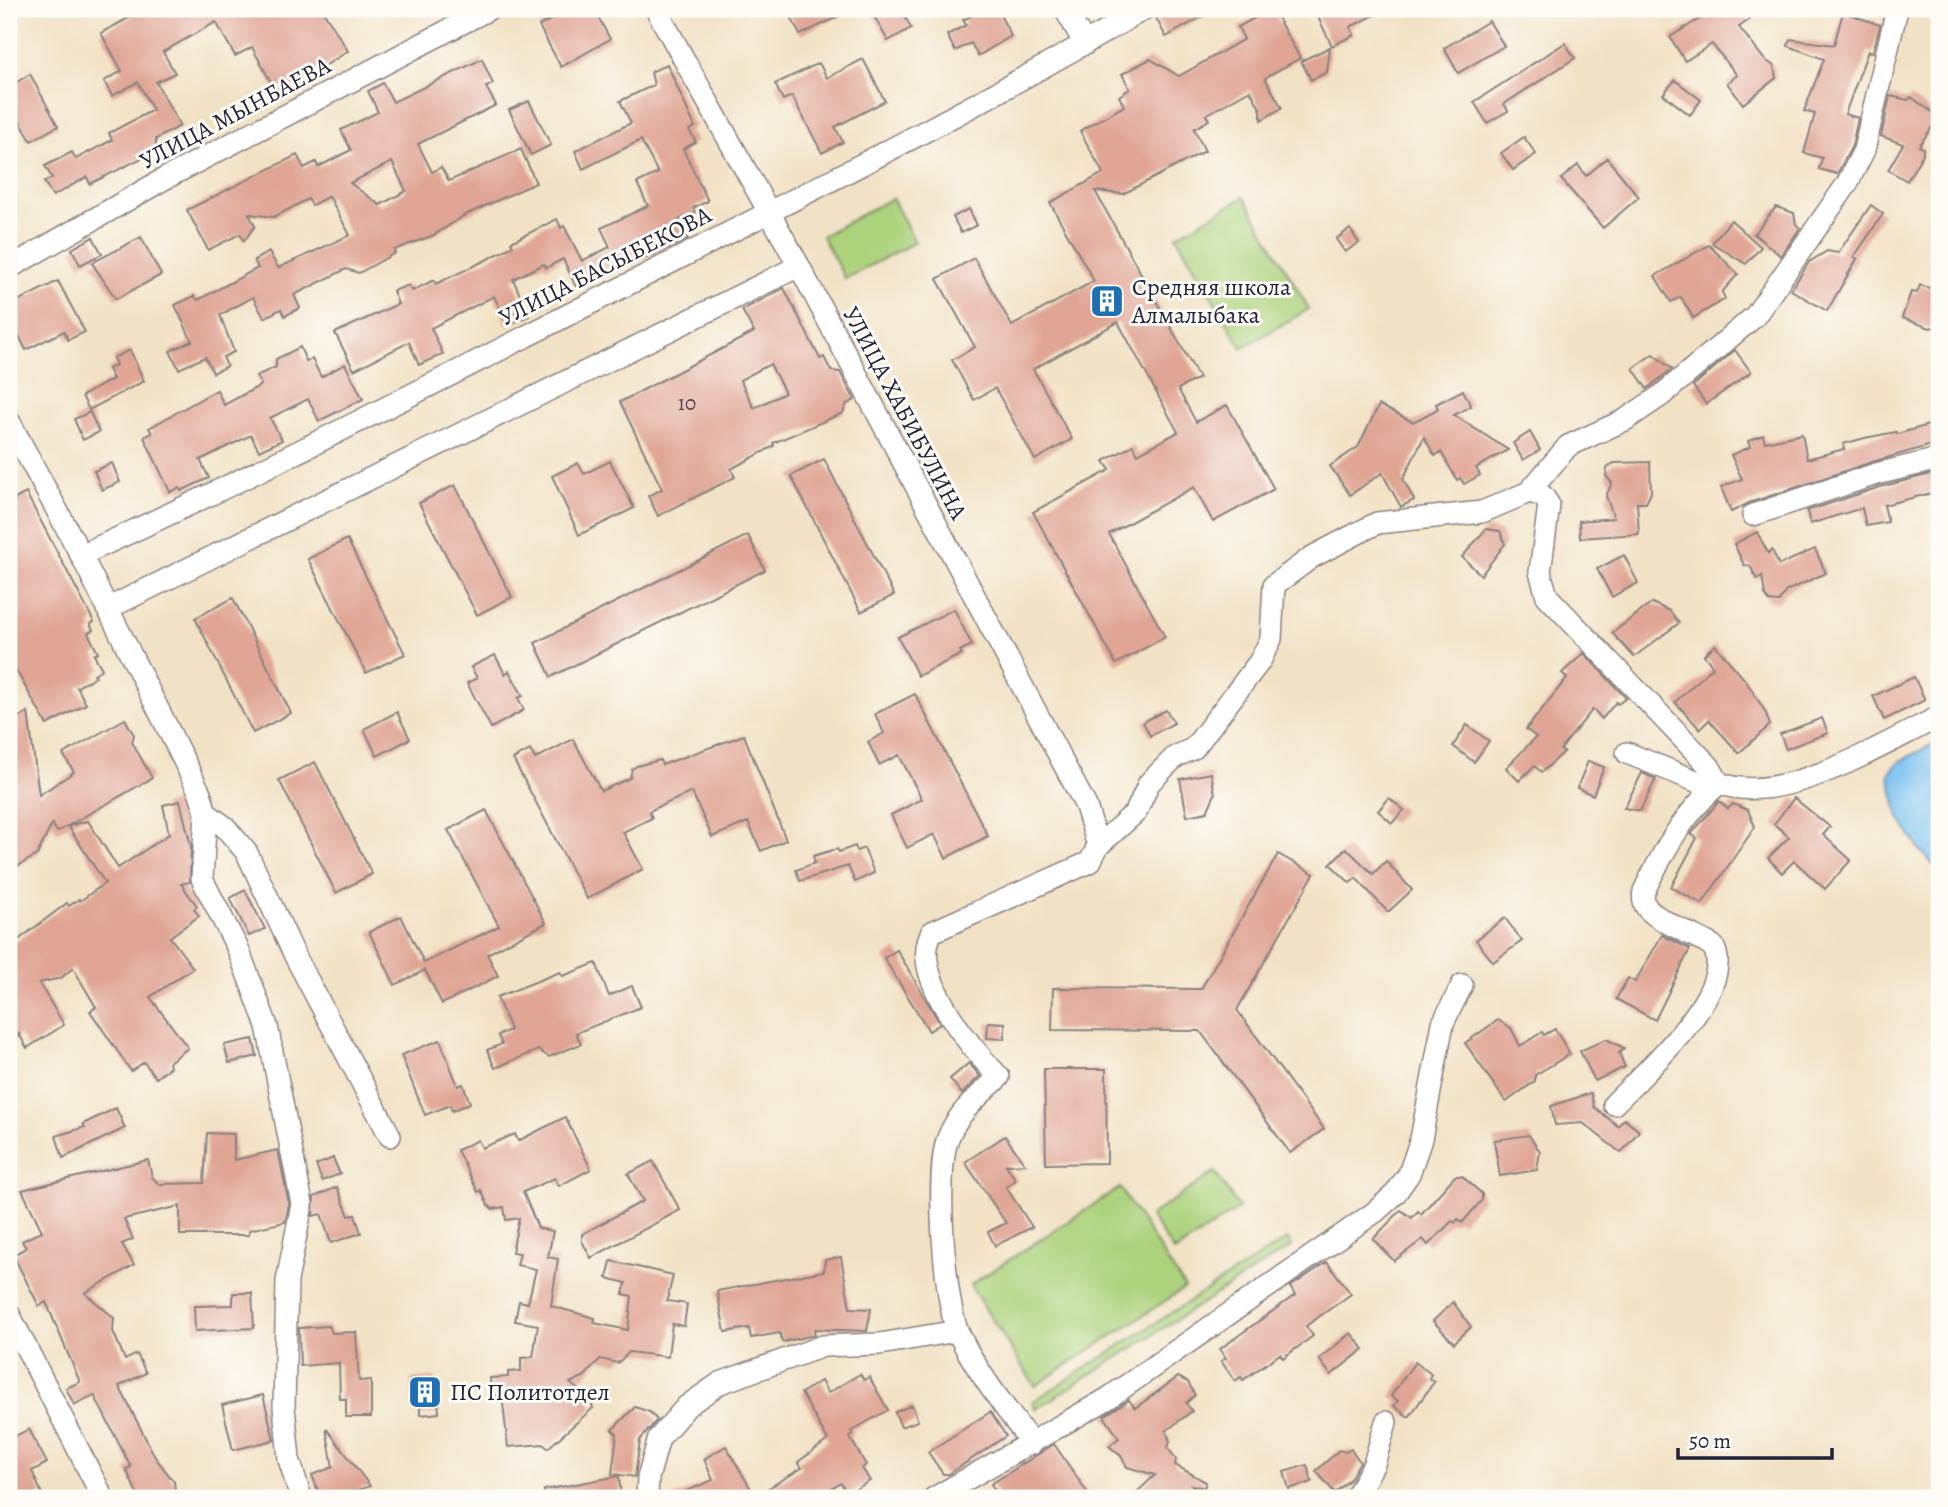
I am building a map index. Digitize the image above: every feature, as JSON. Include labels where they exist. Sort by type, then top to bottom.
[{"type":"street","name":"УЛИЦА МЫНБАЕВА","points":[[9,268],[164,178],[489,9]]},
{"type":"street","name":"УЛИЦА ХАБИБУЛИНА","points":[[656,9],[799,266],[1086,806],[1098,846]]},
{"type":"street","points":[[1065,9],[1085,44]]},
{"type":"street","name":"УЛИЦА БАСЫБЕКОВА","points":[[82,555],[212,496],[768,213],[1085,44],[1116,16],[1144,9]]},
{"type":"street","points":[[1031,1444],[957,1331],[944,1252],[941,1169],[947,1139],[959,1115],[999,1077],[981,1059],[932,986],[925,944],[932,932],[1090,862],[1098,846],[1136,812],[1149,783],[1175,757],[1194,748],[1260,661],[1271,639],[1274,584],[1312,557],[1377,523],[1482,512],[1529,492],[1568,446],[1625,419],[1662,395],[1755,316],[1847,184],[1864,150],[1897,9]]},
{"type":"street","points":[[107,609],[799,266]]},
{"type":"street","points":[[9,421],[82,555],[191,776],[206,813],[202,879],[238,949],[267,1026],[302,1204],[286,1281],[284,1407],[289,1460],[301,1498]]},
{"type":"street","points":[[1753,515],[1876,474],[1939,459]]},
{"type":"street","points":[[1557,460],[1540,572],[1547,596],[1709,766],[1716,786]]},
{"type":"street","points":[[1529,492],[1543,496],[1549,505]]},
{"type":"street","points":[[1627,753],[1716,786],[1735,789],[1775,788],[1842,763],[1939,718]]},
{"type":"street","points":[[1614,1104],[1692,1018],[1712,990],[1719,968],[1713,946],[1658,917],[1646,908],[1643,899],[1644,891],[1667,844],[1695,804],[1716,786]]},
{"type":"street","points":[[206,813],[225,827],[247,853],[295,956],[390,1136]]},
{"type":"street","points":[[934,1498],[1107,1399],[1375,1212],[1395,1194],[1409,1174],[1421,1139],[1443,1023],[1462,985]]},
{"type":"street","points":[[9,1314],[103,1498]]},
{"type":"street","points":[[647,1498],[648,1478],[659,1438],[687,1406],[720,1383],[823,1346],[880,1344],[957,1331]]},
{"type":"street","points":[[1355,1498],[1374,1464],[1386,1422]]},
{"type":"green space","points":[[1244,197],[1309,309],[1242,348],[1176,236]]},
{"type":"green space","points":[[892,198],[915,242],[845,279],[822,236]]},
{"type":"green space","points":[[1215,1172],[1239,1208],[1174,1252],[1150,1216]]},
{"type":"green space","points":[[1120,1188],[1185,1288],[1035,1386],[970,1285]]},
{"type":"green space","points":[[1287,1239],[1292,1246],[1036,1409],[1032,1402]]},
{"type":"water","points":[[1939,741],[1939,871],[1919,849],[1899,817],[1889,774],[1900,761]]},
{"type":"building","points":[[145,9],[322,9],[348,51],[292,87],[286,84],[275,90],[252,47],[235,56],[216,22],[163,52],[175,73],[156,82],[180,126],[156,139],[156,151],[90,184],[87,177],[53,196],[44,182],[52,178],[45,166],[72,152],[76,159],[112,140],[109,133],[153,110],[138,82],[112,96],[104,81],[122,71],[101,33]]},
{"type":"building","points":[[570,9],[594,9],[610,39],[561,67],[539,26]]},
{"type":"building","points":[[787,9],[854,9],[800,35]]},
{"type":"building","points":[[870,9],[901,9],[911,28],[888,41]]},
{"type":"building","points":[[984,9],[997,9],[1011,36],[978,56],[971,43],[955,51],[947,35],[966,25],[963,20]]},
{"type":"building","points":[[1157,9],[1216,9],[1166,37],[1155,16]]},
{"type":"building","points":[[1314,9],[1387,9],[1350,27],[1354,35],[1332,46]]},
{"type":"building","points":[[1716,9],[1742,9],[1749,20],[1739,27],[1764,59],[1774,66],[1776,78],[1743,104],[1727,83],[1737,75],[1712,44],[1685,61],[1670,37]]},
{"type":"building","points":[[1267,11],[1274,12],[1300,58],[1265,78],[1282,108],[1261,120],[1261,110],[1250,90],[1206,115],[1209,120],[1194,129],[1205,151],[1123,194],[1095,191],[1199,378],[1178,389],[1196,422],[1227,405],[1274,489],[1213,522],[1194,487],[1109,534],[1165,637],[1116,664],[1033,512],[1110,470],[1104,461],[1133,445],[1138,454],[1178,432],[1118,322],[1033,369],[1072,439],[1035,460],[995,388],[974,400],[952,360],[975,347],[937,279],[974,258],[1012,326],[1094,281],[1050,203],[1103,173],[1080,131],[1124,106],[1119,96],[1130,89],[1122,74],[1150,59],[1179,76],[1244,39],[1238,27]]},
{"type":"building","points":[[1843,12],[1880,25],[1873,52],[1868,51],[1845,114],[1858,118],[1852,146],[1837,174],[1819,169],[1822,158],[1804,153],[1815,114],[1804,111],[1824,59],[1788,46],[1790,39],[1834,45]]},
{"type":"building","points":[[1489,21],[1504,46],[1458,73],[1444,48]]},
{"type":"building","points":[[1565,43],[1575,58],[1504,104],[1508,111],[1487,123],[1474,102]]},
{"type":"building","points":[[1330,47],[1327,72],[1311,80],[1301,61]]},
{"type":"building","points":[[482,59],[493,84],[486,87],[496,105],[418,144],[432,172],[441,167],[449,181],[521,149],[536,183],[465,215],[434,235],[394,250],[395,253],[359,273],[346,269],[294,295],[300,308],[285,316],[281,309],[264,318],[253,297],[220,315],[234,352],[223,357],[227,366],[213,373],[205,357],[179,369],[170,351],[192,341],[175,305],[194,296],[198,300],[258,268],[254,260],[269,252],[278,268],[350,235],[329,196],[312,205],[308,199],[274,217],[249,214],[255,226],[244,241],[240,234],[208,250],[187,210],[297,155],[304,168],[316,162],[318,167],[351,150],[341,130],[378,112],[368,91],[383,83],[393,102]],"holes":[[[392,162],[406,191],[380,205],[350,183]]]},
{"type":"building","points":[[863,59],[885,101],[835,127],[843,142],[822,153],[792,96],[783,100],[775,84],[819,63],[827,78]]},
{"type":"building","points":[[667,64],[695,127],[689,130],[696,142],[683,149],[708,201],[693,208],[695,213],[679,220],[688,239],[577,289],[563,259],[546,268],[544,264],[513,279],[529,316],[507,325],[494,296],[431,328],[443,354],[419,365],[409,342],[354,370],[335,333],[398,304],[393,291],[409,285],[412,291],[434,280],[436,284],[513,246],[511,242],[557,219],[561,228],[564,226],[582,261],[610,247],[601,228],[648,206],[637,183],[658,173],[641,140],[583,169],[575,151],[631,123],[620,101],[654,85],[651,72]]},
{"type":"building","points":[[30,74],[58,126],[31,141],[9,102],[9,87]]},
{"type":"building","points":[[1675,80],[1701,100],[1690,115],[1663,94]]},
{"type":"building","points":[[1890,96],[1908,100],[1911,97],[1939,117],[1919,146],[1923,148],[1923,154],[1907,181],[1888,170],[1903,144],[1881,136]]},
{"type":"building","points":[[529,101],[551,145],[531,155],[509,110]]},
{"type":"building","points":[[1524,137],[1536,154],[1513,170],[1501,153]]},
{"type":"building","points":[[1607,158],[1639,197],[1603,228],[1561,179],[1578,165],[1586,176]]},
{"type":"building","points":[[1871,205],[1883,214],[1854,257],[1857,259],[1827,311],[1791,290],[1809,262],[1827,251],[1838,253]]},
{"type":"building","points":[[1776,207],[1794,213],[1796,224],[1800,228],[1781,256],[1754,234]]},
{"type":"building","points":[[969,209],[977,225],[961,233],[953,217]]},
{"type":"building","points":[[1731,220],[1761,247],[1746,264],[1712,243]]},
{"type":"building","points":[[1350,229],[1359,243],[1345,252],[1336,239]]},
{"type":"building","points":[[93,237],[102,254],[80,265],[72,249]]},
{"type":"building","points":[[141,237],[161,275],[116,299],[92,263]]},
{"type":"building","points":[[1709,245],[1738,274],[1722,292],[1725,299],[1693,318],[1681,297],[1671,302],[1655,276]]},
{"type":"building","points":[[58,281],[85,332],[68,340],[64,331],[26,350],[9,316],[9,305]]},
{"type":"building","points":[[1920,285],[1939,291],[1939,326],[1930,328],[1902,318],[1911,292],[1917,293]]},
{"type":"building","points":[[784,288],[820,359],[824,357],[831,371],[840,372],[855,400],[847,404],[843,413],[773,443],[774,446],[731,469],[735,477],[658,516],[648,496],[662,489],[620,402],[754,332],[742,310]],"holes":[[[770,364],[785,393],[754,408],[740,380]]]},
{"type":"building","points":[[300,347],[306,361],[312,359],[321,377],[345,364],[363,399],[319,421],[308,399],[270,418],[282,440],[259,451],[251,435],[200,460],[209,478],[181,491],[179,488],[170,492],[144,437],[152,433],[149,428],[217,390],[224,405],[261,385],[256,376],[276,367],[276,359]]},
{"type":"building","points":[[130,350],[144,381],[89,410],[82,396],[113,379],[108,369],[116,365],[113,358]]},
{"type":"building","points":[[1735,350],[1751,372],[1706,404],[1693,386]]},
{"type":"building","points":[[1653,354],[1672,369],[1647,389],[1633,368]]},
{"type":"building","points":[[1463,390],[1471,406],[1454,415],[1508,450],[1476,468],[1480,475],[1464,484],[1460,478],[1457,480],[1441,452],[1435,456],[1424,437],[1403,479],[1414,500],[1401,507],[1382,473],[1350,495],[1330,466],[1358,447],[1379,405],[1413,422],[1438,409],[1436,404]]},
{"type":"building","points":[[90,412],[99,432],[83,440],[74,419]]},
{"type":"building","points":[[1939,422],[1939,443],[1872,462],[1749,503],[1731,512],[1721,487],[1742,479],[1731,455],[1750,447],[1748,441],[1763,435],[1765,442],[1802,434],[1807,459],[1844,449],[1843,444],[1896,432],[1897,434]]},
{"type":"building","points":[[1530,432],[1540,450],[1523,460],[1513,443]]},
{"type":"building","points":[[824,459],[894,595],[861,612],[791,476]]},
{"type":"building","points":[[610,461],[634,508],[579,535],[552,476],[578,463],[584,474]]},
{"type":"building","points":[[1650,462],[1651,493],[1646,503],[1637,503],[1639,534],[1580,538],[1579,521],[1614,518],[1606,496],[1612,483],[1606,476],[1607,468],[1614,463]]},
{"type":"building","points":[[112,463],[120,482],[102,490],[94,471]]},
{"type":"building","points":[[1931,474],[1936,492],[1884,505],[1888,522],[1866,526],[1862,508],[1810,524],[1807,511],[1880,487]]},
{"type":"building","points":[[455,485],[512,597],[477,615],[419,503]]},
{"type":"building","points":[[26,493],[94,622],[90,624],[93,630],[88,633],[98,653],[94,655],[102,669],[94,674],[96,677],[77,687],[86,704],[47,725],[9,658],[9,609],[13,606],[9,599],[9,502]]},
{"type":"building","points":[[1486,529],[1500,531],[1505,544],[1481,575],[1462,557]]},
{"type":"building","points":[[1757,532],[1768,553],[1772,550],[1779,565],[1815,549],[1826,573],[1786,591],[1779,602],[1769,601],[1765,595],[1762,576],[1757,579],[1750,566],[1744,565],[1734,544]]},
{"type":"building","points":[[748,535],[765,570],[551,677],[535,643]]},
{"type":"building","points":[[347,539],[405,654],[366,673],[308,559]]},
{"type":"building","points":[[1624,555],[1638,583],[1612,597],[1597,569]]},
{"type":"building","points":[[233,598],[291,713],[253,733],[195,618]]},
{"type":"building","points":[[1652,603],[1670,611],[1679,623],[1634,657],[1612,633]]},
{"type":"building","points":[[954,609],[972,645],[960,651],[962,654],[918,676],[898,637]]},
{"type":"building","points":[[1715,645],[1746,681],[1765,711],[1770,725],[1739,753],[1709,720],[1700,729],[1675,702],[1713,667],[1704,655]]},
{"type":"building","points":[[1584,653],[1626,698],[1618,704],[1616,702],[1602,719],[1593,709],[1560,750],[1564,752],[1542,772],[1534,766],[1519,781],[1506,768],[1536,737],[1526,729],[1567,678],[1562,673]]},
{"type":"building","points":[[495,655],[505,674],[509,671],[523,696],[518,698],[524,710],[491,728],[467,683],[477,678],[471,667]]},
{"type":"building","points":[[1914,677],[1925,700],[1884,720],[1873,696]]},
{"type":"building","points":[[915,694],[988,836],[946,858],[934,834],[907,848],[891,815],[922,799],[899,755],[879,765],[868,742],[884,733],[875,714]]},
{"type":"building","points":[[1166,710],[1174,723],[1150,736],[1143,722]]},
{"type":"building","points":[[28,712],[39,795],[74,772],[63,754],[125,719],[134,735],[132,742],[152,778],[57,832],[52,824],[37,855],[9,871],[9,722]]},
{"type":"building","points":[[397,712],[410,739],[377,756],[364,729]]},
{"type":"building","points":[[1822,718],[1828,733],[1786,749],[1780,734]]},
{"type":"building","points":[[1467,725],[1489,741],[1474,762],[1453,746]]},
{"type":"building","points":[[744,735],[786,840],[761,851],[748,822],[712,837],[692,792],[649,811],[652,818],[623,832],[643,869],[587,899],[513,759],[530,750],[535,759],[573,739],[601,791],[630,778],[632,769],[637,766],[660,760],[662,765]]},
{"type":"building","points":[[1588,761],[1604,767],[1593,795],[1577,788]]},
{"type":"building","points":[[315,762],[372,874],[336,893],[279,780]]},
{"type":"building","points":[[1211,773],[1215,794],[1207,812],[1187,816],[1180,779]]},
{"type":"building","points":[[1642,773],[1656,779],[1640,811],[1624,808]]},
{"type":"building","points":[[1389,798],[1404,810],[1392,823],[1378,811]]},
{"type":"building","points":[[1794,798],[1830,827],[1823,835],[1851,860],[1825,889],[1794,861],[1782,873],[1768,858],[1789,837],[1774,824]]},
{"type":"building","points":[[180,801],[191,846],[190,882],[181,884],[197,906],[194,909],[199,916],[170,937],[193,968],[150,997],[188,1048],[169,1062],[170,1067],[156,1078],[144,1062],[131,1071],[90,1011],[96,1007],[73,968],[61,978],[39,983],[64,1025],[27,1048],[19,1034],[9,1048],[9,947],[67,903],[69,906],[79,899],[80,901],[105,883],[68,826],[88,821],[118,868],[169,834],[163,805]]},
{"type":"building","points":[[1719,801],[1728,809],[1733,804],[1748,810],[1755,827],[1702,904],[1671,887],[1697,838],[1691,834]]},
{"type":"building","points":[[486,810],[546,923],[487,954],[498,976],[442,1004],[425,970],[395,985],[369,932],[401,916],[424,963],[499,926],[448,830]]},
{"type":"building","points":[[855,846],[857,851],[864,848],[874,873],[855,882],[848,866],[800,881],[796,870],[815,863],[813,856],[837,849],[839,852]]},
{"type":"building","points":[[1346,848],[1373,874],[1386,861],[1412,890],[1388,912],[1356,878],[1350,883],[1330,864]]},
{"type":"building","points":[[1278,854],[1314,874],[1237,1010],[1324,1129],[1290,1153],[1200,1031],[1052,1030],[1053,988],[1201,989]]},
{"type":"building","points":[[245,890],[265,929],[249,936],[230,898]]},
{"type":"building","points":[[1505,918],[1522,941],[1493,962],[1476,940]]},
{"type":"building","points":[[1662,935],[1690,949],[1655,1020],[1616,999],[1628,978],[1635,982]]},
{"type":"building","points":[[897,950],[940,1024],[929,1031],[884,958]]},
{"type":"building","points":[[596,963],[609,996],[632,986],[641,1007],[576,1033],[581,1044],[549,1057],[538,1050],[495,1068],[487,1050],[502,1044],[498,1035],[510,1030],[497,997],[560,972],[563,976]]},
{"type":"building","points":[[1498,1020],[1511,1028],[1520,1046],[1542,1032],[1544,1035],[1555,1029],[1570,1054],[1535,1075],[1535,1081],[1506,1102],[1465,1043]]},
{"type":"building","points":[[988,1022],[1005,1023],[1005,1039],[987,1038]]},
{"type":"building","points":[[253,1039],[257,1056],[229,1063],[224,1045]]},
{"type":"building","points":[[1606,1039],[1624,1048],[1619,1053],[1625,1067],[1595,1081],[1580,1051]]},
{"type":"building","points":[[440,1040],[458,1086],[463,1084],[470,1103],[452,1111],[450,1105],[425,1115],[401,1055]]},
{"type":"building","points":[[969,1063],[980,1076],[962,1094],[950,1079]]},
{"type":"building","points":[[1044,1069],[1106,1069],[1107,1163],[1046,1164]]},
{"type":"building","points":[[1591,1093],[1594,1107],[1618,1126],[1624,1119],[1639,1131],[1621,1153],[1583,1123],[1555,1125],[1551,1106]]},
{"type":"building","points":[[116,1108],[125,1128],[63,1158],[56,1136],[85,1127],[83,1124]]},
{"type":"building","points":[[565,1117],[591,1169],[559,1186],[555,1178],[523,1192],[538,1228],[553,1231],[548,1257],[558,1259],[551,1306],[595,1318],[594,1323],[628,1330],[632,1296],[623,1294],[626,1283],[607,1278],[611,1261],[673,1275],[667,1301],[687,1304],[684,1326],[672,1324],[668,1357],[629,1352],[618,1363],[600,1359],[585,1376],[570,1383],[590,1399],[593,1408],[548,1448],[543,1444],[508,1447],[502,1395],[491,1396],[490,1378],[508,1377],[508,1372],[521,1371],[521,1358],[533,1357],[538,1325],[515,1321],[519,1301],[528,1303],[536,1269],[517,1265],[520,1253],[512,1252],[519,1218],[506,1220],[504,1207],[493,1209],[488,1205],[481,1190],[478,1192],[457,1150],[478,1140],[482,1148],[515,1134],[518,1141]]},
{"type":"building","points":[[207,1133],[234,1134],[234,1160],[278,1150],[289,1204],[285,1222],[249,1230],[249,1235],[180,1235],[180,1206],[124,1219],[133,1239],[122,1244],[134,1265],[85,1293],[114,1318],[113,1331],[125,1360],[137,1354],[146,1373],[119,1386],[155,1457],[174,1482],[176,1498],[139,1498],[126,1469],[131,1467],[94,1395],[74,1405],[66,1388],[80,1382],[46,1302],[39,1306],[13,1255],[26,1248],[22,1241],[42,1231],[22,1190],[148,1160],[152,1177],[159,1184],[204,1183]]},
{"type":"building","points":[[1529,1135],[1540,1152],[1537,1170],[1500,1176],[1494,1140]]},
{"type":"building","points":[[1005,1136],[1025,1164],[1006,1165],[1016,1180],[1006,1187],[1032,1227],[995,1246],[988,1232],[1006,1223],[965,1162]]},
{"type":"building","points":[[333,1158],[340,1174],[322,1181],[316,1165]]},
{"type":"building","points":[[653,1161],[680,1210],[591,1258],[582,1241],[582,1234],[643,1201],[628,1174]]},
{"type":"building","points":[[1455,1176],[1462,1176],[1482,1194],[1482,1200],[1462,1223],[1458,1219],[1455,1223],[1452,1221],[1428,1245],[1423,1239],[1394,1261],[1373,1239],[1401,1210],[1412,1218],[1418,1211],[1421,1214]]},
{"type":"building","points":[[337,1187],[349,1216],[355,1215],[361,1233],[331,1243],[321,1214],[313,1216],[314,1197]]},
{"type":"building","points":[[841,1257],[850,1308],[871,1309],[867,1331],[814,1329],[815,1335],[782,1342],[780,1333],[751,1338],[749,1328],[725,1332],[717,1291],[824,1271],[825,1260]]},
{"type":"building","points":[[1327,1262],[1351,1294],[1306,1326],[1313,1336],[1283,1358],[1280,1354],[1243,1380],[1241,1377],[1235,1381],[1221,1361],[1226,1358],[1220,1349],[1295,1295],[1290,1287]]},
{"type":"building","points":[[233,1293],[252,1293],[254,1328],[195,1331],[194,1306],[233,1305]]},
{"type":"building","points":[[1453,1302],[1471,1327],[1454,1343],[1433,1321]]},
{"type":"building","points":[[329,1326],[332,1333],[356,1332],[359,1381],[371,1380],[371,1417],[346,1417],[346,1399],[340,1399],[339,1363],[300,1366],[299,1328]]},
{"type":"building","points":[[1351,1333],[1364,1349],[1331,1375],[1319,1359]]},
{"type":"building","points":[[1415,1362],[1431,1374],[1429,1379],[1434,1382],[1409,1417],[1394,1406],[1398,1401],[1391,1396]]},
{"type":"building","points":[[860,1374],[864,1380],[869,1377],[888,1410],[851,1431],[853,1434],[849,1436],[866,1465],[862,1468],[870,1481],[847,1494],[841,1483],[816,1498],[670,1498],[713,1480],[704,1459],[726,1446],[755,1496],[802,1468],[798,1462],[828,1440],[801,1393],[821,1381],[828,1393]]},
{"type":"building","name":"ПС Политотдел","points":[[436,1377],[439,1413],[420,1415],[420,1405],[413,1405],[411,1379]]},
{"type":"building","points":[[1178,1377],[1188,1382],[1195,1395],[1186,1403],[1192,1411],[1166,1431],[1170,1441],[1168,1448],[1176,1459],[1175,1465],[1206,1482],[1204,1488],[1192,1485],[1200,1498],[1131,1498],[1155,1475],[1127,1467],[1121,1456],[1109,1446],[1119,1438],[1104,1416],[1129,1400],[1135,1408]]},
{"type":"building","points":[[263,1395],[274,1440],[233,1450],[222,1405]]},
{"type":"building","points":[[912,1405],[918,1421],[901,1427],[895,1412]]},
{"type":"building","points":[[635,1407],[650,1412],[657,1420],[640,1440],[635,1477],[612,1474],[617,1434],[612,1430]]},
{"type":"building","points":[[990,1412],[1006,1436],[949,1474],[943,1474],[928,1452]]},
{"type":"building","points":[[326,1428],[370,1486],[335,1498],[321,1498],[312,1475],[333,1467]]},
{"type":"building","points":[[29,1429],[47,1463],[32,1471],[42,1494],[34,1498],[9,1498],[9,1439]]},
{"type":"building","points":[[1054,1444],[1091,1498],[1000,1498],[991,1484]]},
{"type":"building","points":[[1351,1449],[1360,1462],[1350,1479],[1335,1493],[1316,1471],[1339,1450],[1346,1452]]},
{"type":"building","points":[[1307,1465],[1312,1482],[1289,1489],[1284,1472]]},
{"type":"building","points":[[619,1476],[621,1498],[545,1498],[544,1490]]},
{"type":"place","name":"Средняя школа Алмалыбака","points":[[1107,301]]},
{"type":"place","name":"ПС Политотдел","points":[[425,1392]]}]
